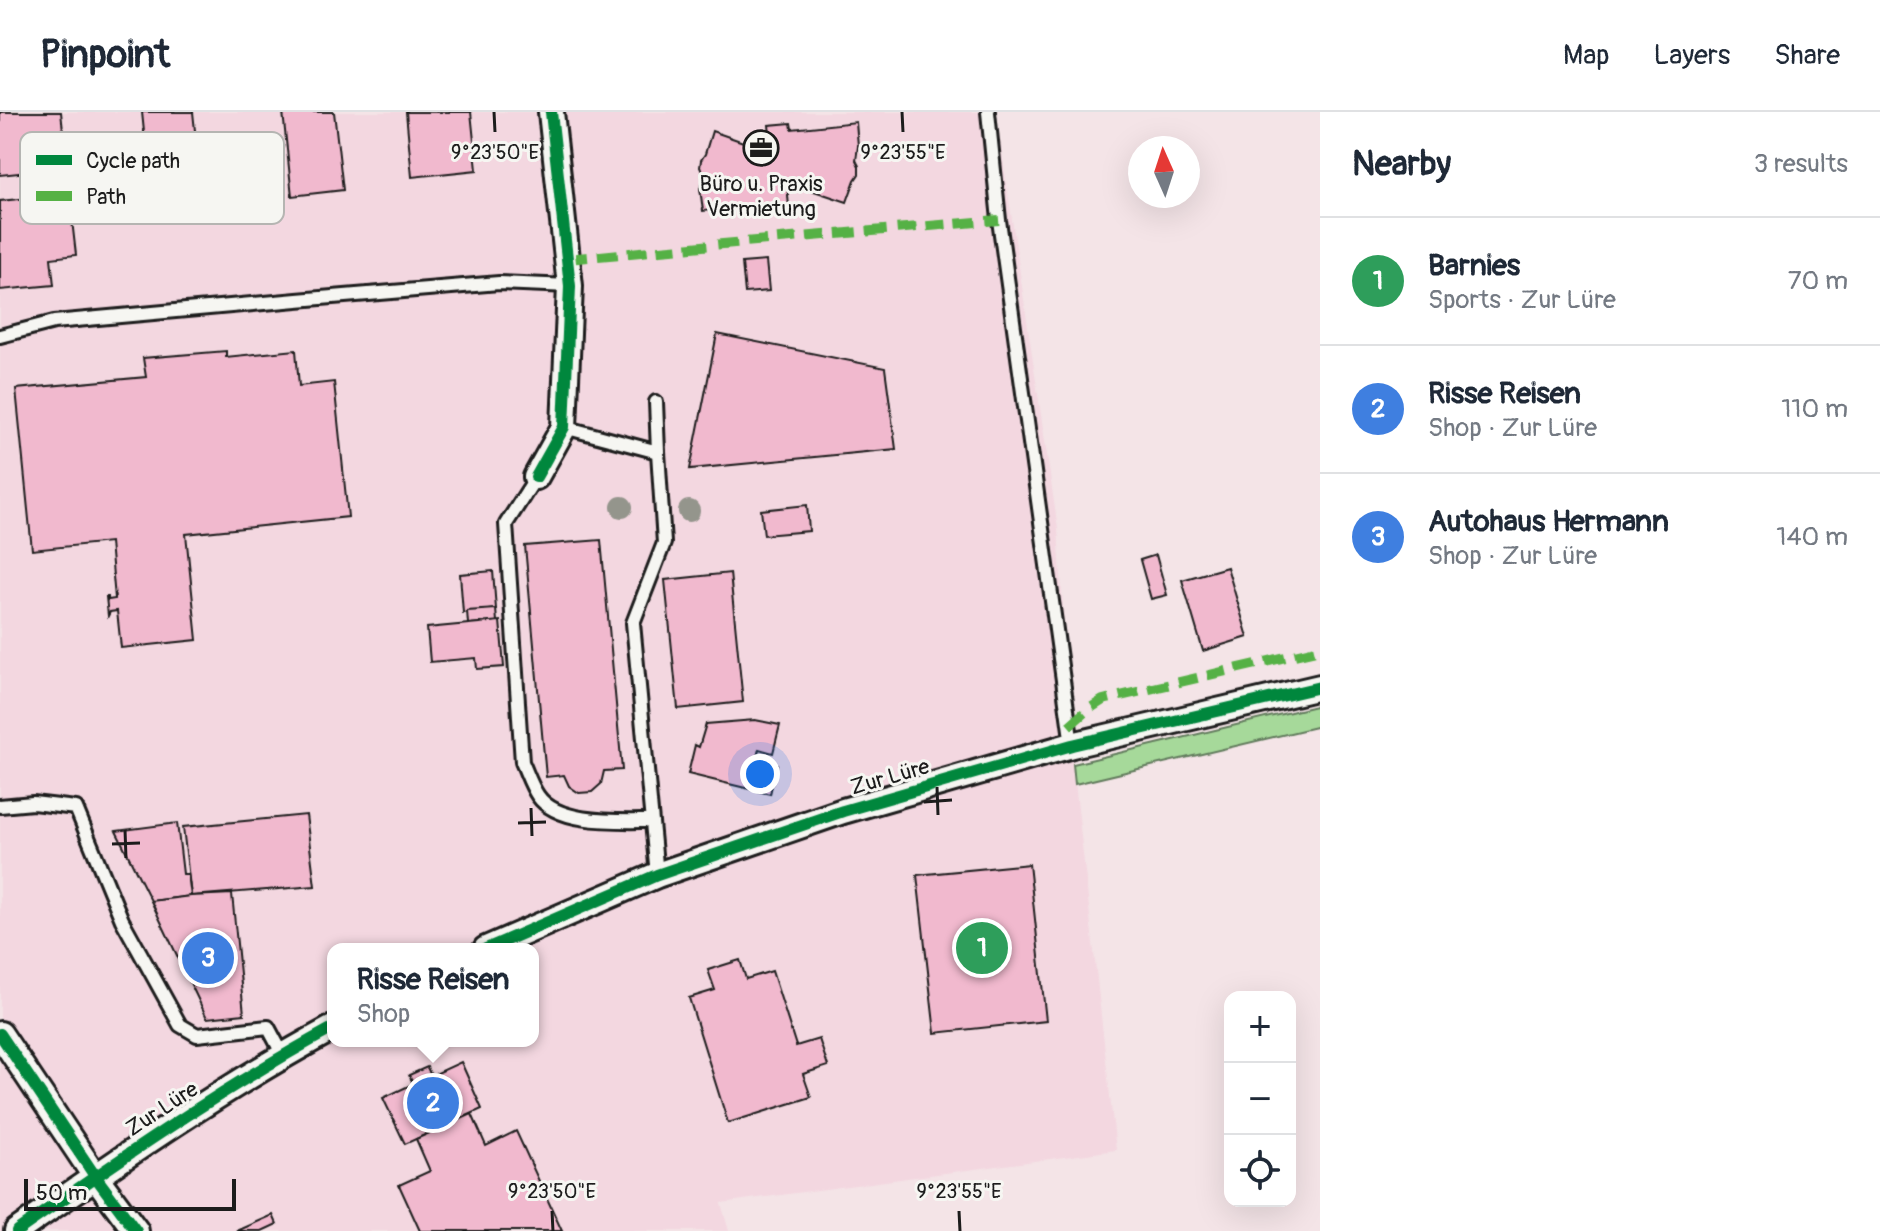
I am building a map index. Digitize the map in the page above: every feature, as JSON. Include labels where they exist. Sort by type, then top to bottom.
[{"type":"street","points":[[536,477],[564,427],[570,286],[551,112]]},
{"type":"street","name":"Zur Lüre","points":[[500,943],[657,875],[843,811],[1072,745],[1320,687]]},
{"type":"street","name":"Zur Lüre","points":[[17,1231],[95,1176],[283,1055],[327,1031]]},
{"type":"street","points":[[0,1034],[95,1176],[136,1231]]},
{"type":"lane","points":[[988,112],[999,220],[1072,745]]},
{"type":"lane","points":[[0,336],[54,322],[297,300],[499,283],[570,286]]},
{"type":"lane","points":[[656,402],[664,543],[633,623],[657,875]]},
{"type":"lane","points":[[564,427],[658,452]]},
{"type":"lane","points":[[536,477],[506,524],[522,762],[539,798],[560,813],[610,821],[651,821]]},
{"type":"lane","points":[[0,806],[33,803],[76,808],[122,920],[180,1025],[197,1035],[268,1027],[283,1055]]},
{"type":"shaded area","points":[[0,112],[996,112],[1058,529],[1073,764],[1116,1150],[721,1203],[729,1231],[0,1231]]},
{"type":"green space","points":[[1320,705],[1320,726],[1075,784],[1073,764]]},
{"type":"building","points":[[0,112],[61,112],[63,132],[20,132],[20,173],[0,175]]},
{"type":"building","points":[[142,112],[193,112],[195,132],[144,132]]},
{"type":"building","points":[[283,112],[334,112],[343,190],[292,196]]},
{"type":"building","points":[[406,112],[471,112],[477,170],[412,177]]},
{"type":"building","points":[[856,122],[859,174],[847,202],[787,182],[789,208],[767,211],[767,205],[703,211],[700,188],[704,181],[700,167],[712,131],[772,152],[769,125],[791,123],[792,129]]},
{"type":"building","points":[[20,199],[20,224],[72,224],[76,255],[51,258],[54,285],[0,290],[0,201]]},
{"type":"building","points":[[766,261],[769,291],[745,293],[742,263]]},
{"type":"building","points":[[717,334],[885,368],[896,449],[690,469]]},
{"type":"building","points":[[296,350],[299,386],[334,382],[348,517],[186,534],[197,640],[121,648],[117,611],[110,612],[108,616],[106,597],[108,600],[115,599],[110,542],[32,550],[16,389],[146,377],[143,358],[226,351],[226,357]]},
{"type":"building","points":[[807,505],[809,531],[764,535],[761,510]]},
{"type":"building","points":[[601,540],[622,770],[604,771],[601,784],[592,792],[579,793],[569,786],[564,775],[546,777],[525,546]]},
{"type":"building","points":[[1156,555],[1167,595],[1151,599],[1140,560]]},
{"type":"building","points":[[1227,567],[1248,637],[1203,651],[1182,580]]},
{"type":"building","points":[[493,571],[496,609],[463,613],[460,574]]},
{"type":"building","points":[[730,573],[743,702],[678,709],[665,580]]},
{"type":"building","points":[[496,609],[497,622],[468,624],[467,611]]},
{"type":"building","points":[[500,621],[504,667],[477,669],[476,658],[430,662],[427,628]]},
{"type":"building","points":[[755,720],[780,725],[773,753],[759,749],[756,760],[777,765],[770,794],[688,774],[695,745],[699,747],[706,724]]},
{"type":"building","points":[[306,815],[315,886],[191,896],[183,827]]},
{"type":"building","points":[[177,823],[183,874],[188,874],[191,896],[151,901],[116,831]]},
{"type":"building","points":[[1029,864],[1046,1021],[935,1033],[917,875]]},
{"type":"building","points":[[232,894],[244,1014],[207,1018],[151,901]]},
{"type":"building","points":[[740,960],[746,979],[772,971],[796,1046],[819,1039],[828,1066],[803,1074],[811,1097],[728,1123],[689,998],[715,990],[708,970]]},
{"type":"building","points":[[461,1062],[482,1109],[405,1144],[383,1098],[413,1084],[409,1075],[427,1067],[431,1076]]},
{"type":"building","points":[[472,1114],[486,1146],[516,1131],[562,1231],[420,1231],[399,1185],[430,1171],[416,1139]]},
{"type":"building","points":[[273,1215],[277,1224],[262,1231],[237,1231]]},
{"type":"marked path","points":[[568,259],[999,220]]},
{"type":"marked path","points":[[1069,726],[1103,700],[1320,649]]},
{"type":"cycle path","points":[[536,477],[564,427],[570,286],[551,112]]},
{"type":"cycle path","points":[[500,943],[657,875],[843,811],[1072,745],[1320,687]]},
{"type":"cycle path","points":[[17,1231],[212,1099],[327,1031]]},
{"type":"cycle path","points":[[0,1034],[95,1176],[136,1231]]},
{"type":"place","name":"Büro u. Praxis Vermietung","points":[[761,148]]},
{"type":"place","name":"Barnies","points":[[982,948]]},
{"type":"place","name":"Autohaus Hermann","points":[[208,958]]},
{"type":"place","name":"Risse Reisen","points":[[433,1103]]}]
